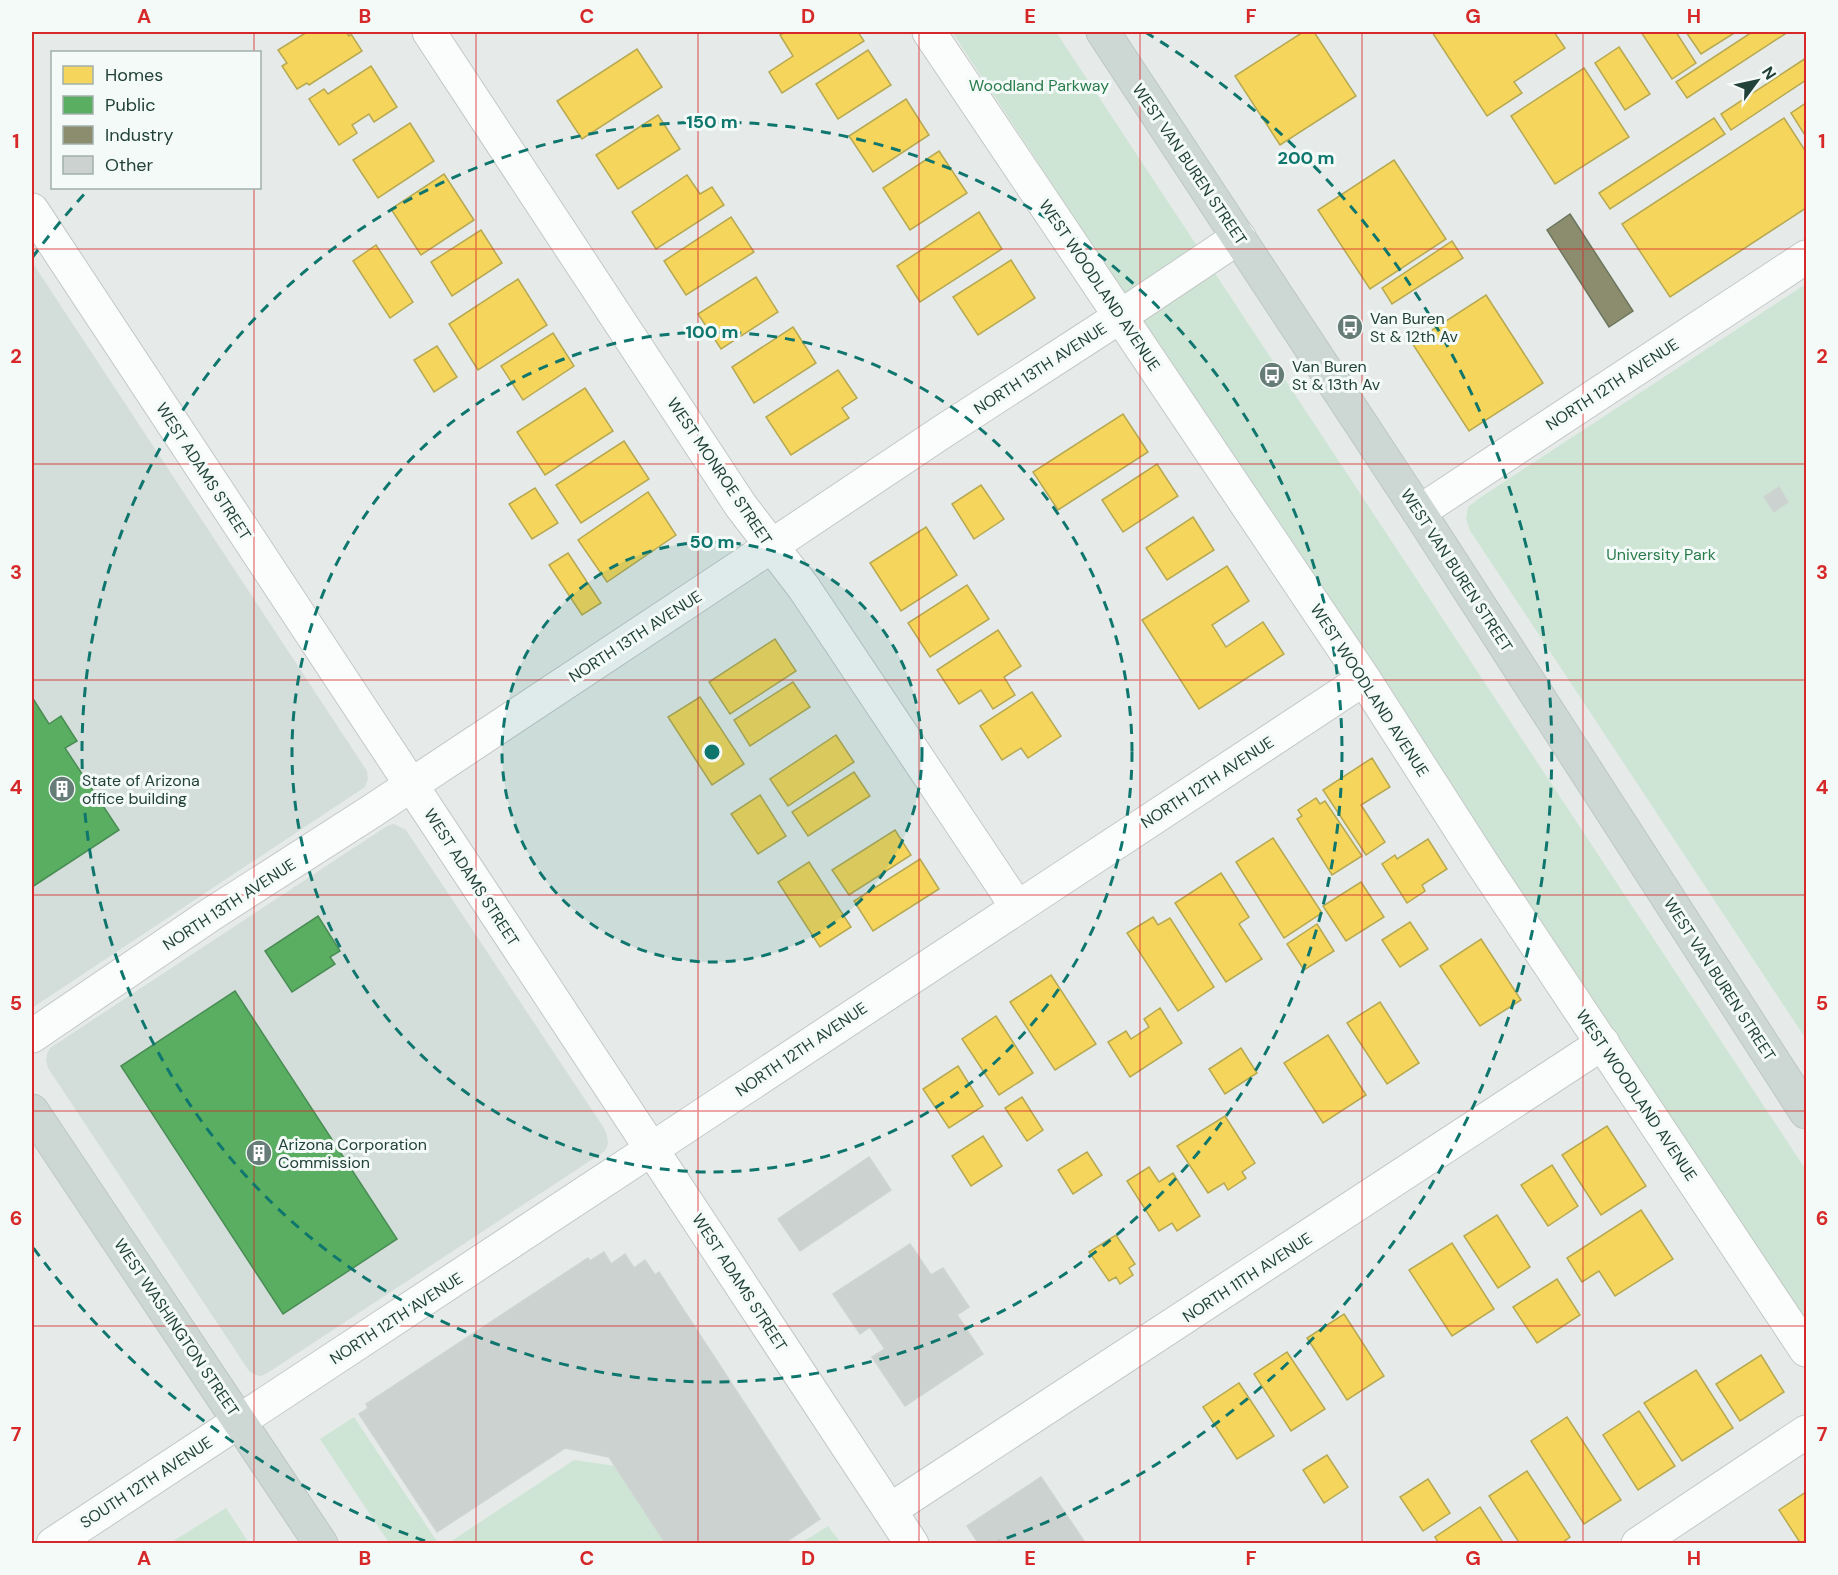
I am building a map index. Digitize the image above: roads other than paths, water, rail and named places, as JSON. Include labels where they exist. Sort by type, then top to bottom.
[{"type":"main road","name":"WEST VAN BUREN STREET","points":[[1103,32],[1419,512],[1806,1112]]},
{"type":"main road","name":"WEST WASHINGTON STREET","points":[[32,1111],[321,1544]]},
{"type":"street","name":"WEST MONROE STREET","points":[[429,32],[735,496],[804,588],[1017,907]]},
{"type":"street","name":"WEST WOODLAND AVENUE","points":[[929,32],[1364,679],[1482,863],[1806,1350]]},
{"type":"street","name":"WEST ADAMS STREET","points":[[32,210],[912,1544]]},
{"type":"street","name":"NORTH 13TH AVENUE","points":[[32,1036],[210,915],[1239,237]]},
{"type":"street","name":"NORTH 12TH AVENUE","points":[[1419,512],[1806,257]]},
{"type":"street","name":"NORTH 12TH AVENUE","points":[[240,1420],[1364,679]]},
{"type":"street","name":"NORTH 11TH AVENUE","points":[[890,1510],[1603,1043]]},
{"type":"street","name":"SOUTH 12TH AVENUE","points":[[53,1544],[240,1420]]},
{"type":"street","points":[[1638,1544],[1806,1432]]},
{"type":"place","name":"Van Buren St & 12th Av","points":[[1350,327]]},
{"type":"place","name":"Van Buren St & 13th Av","points":[[1272,375]]},
{"type":"place","name":"State of Arizona office building","points":[[62,789]]},
{"type":"place","name":"Arizona Corporation Commission","points":[[259,1153]]},
{"type":"park label","name":"Woodland Parkway","points":[[1039,85]]},
{"type":"park label","name":"University Park","points":[[1661,554]]}]
